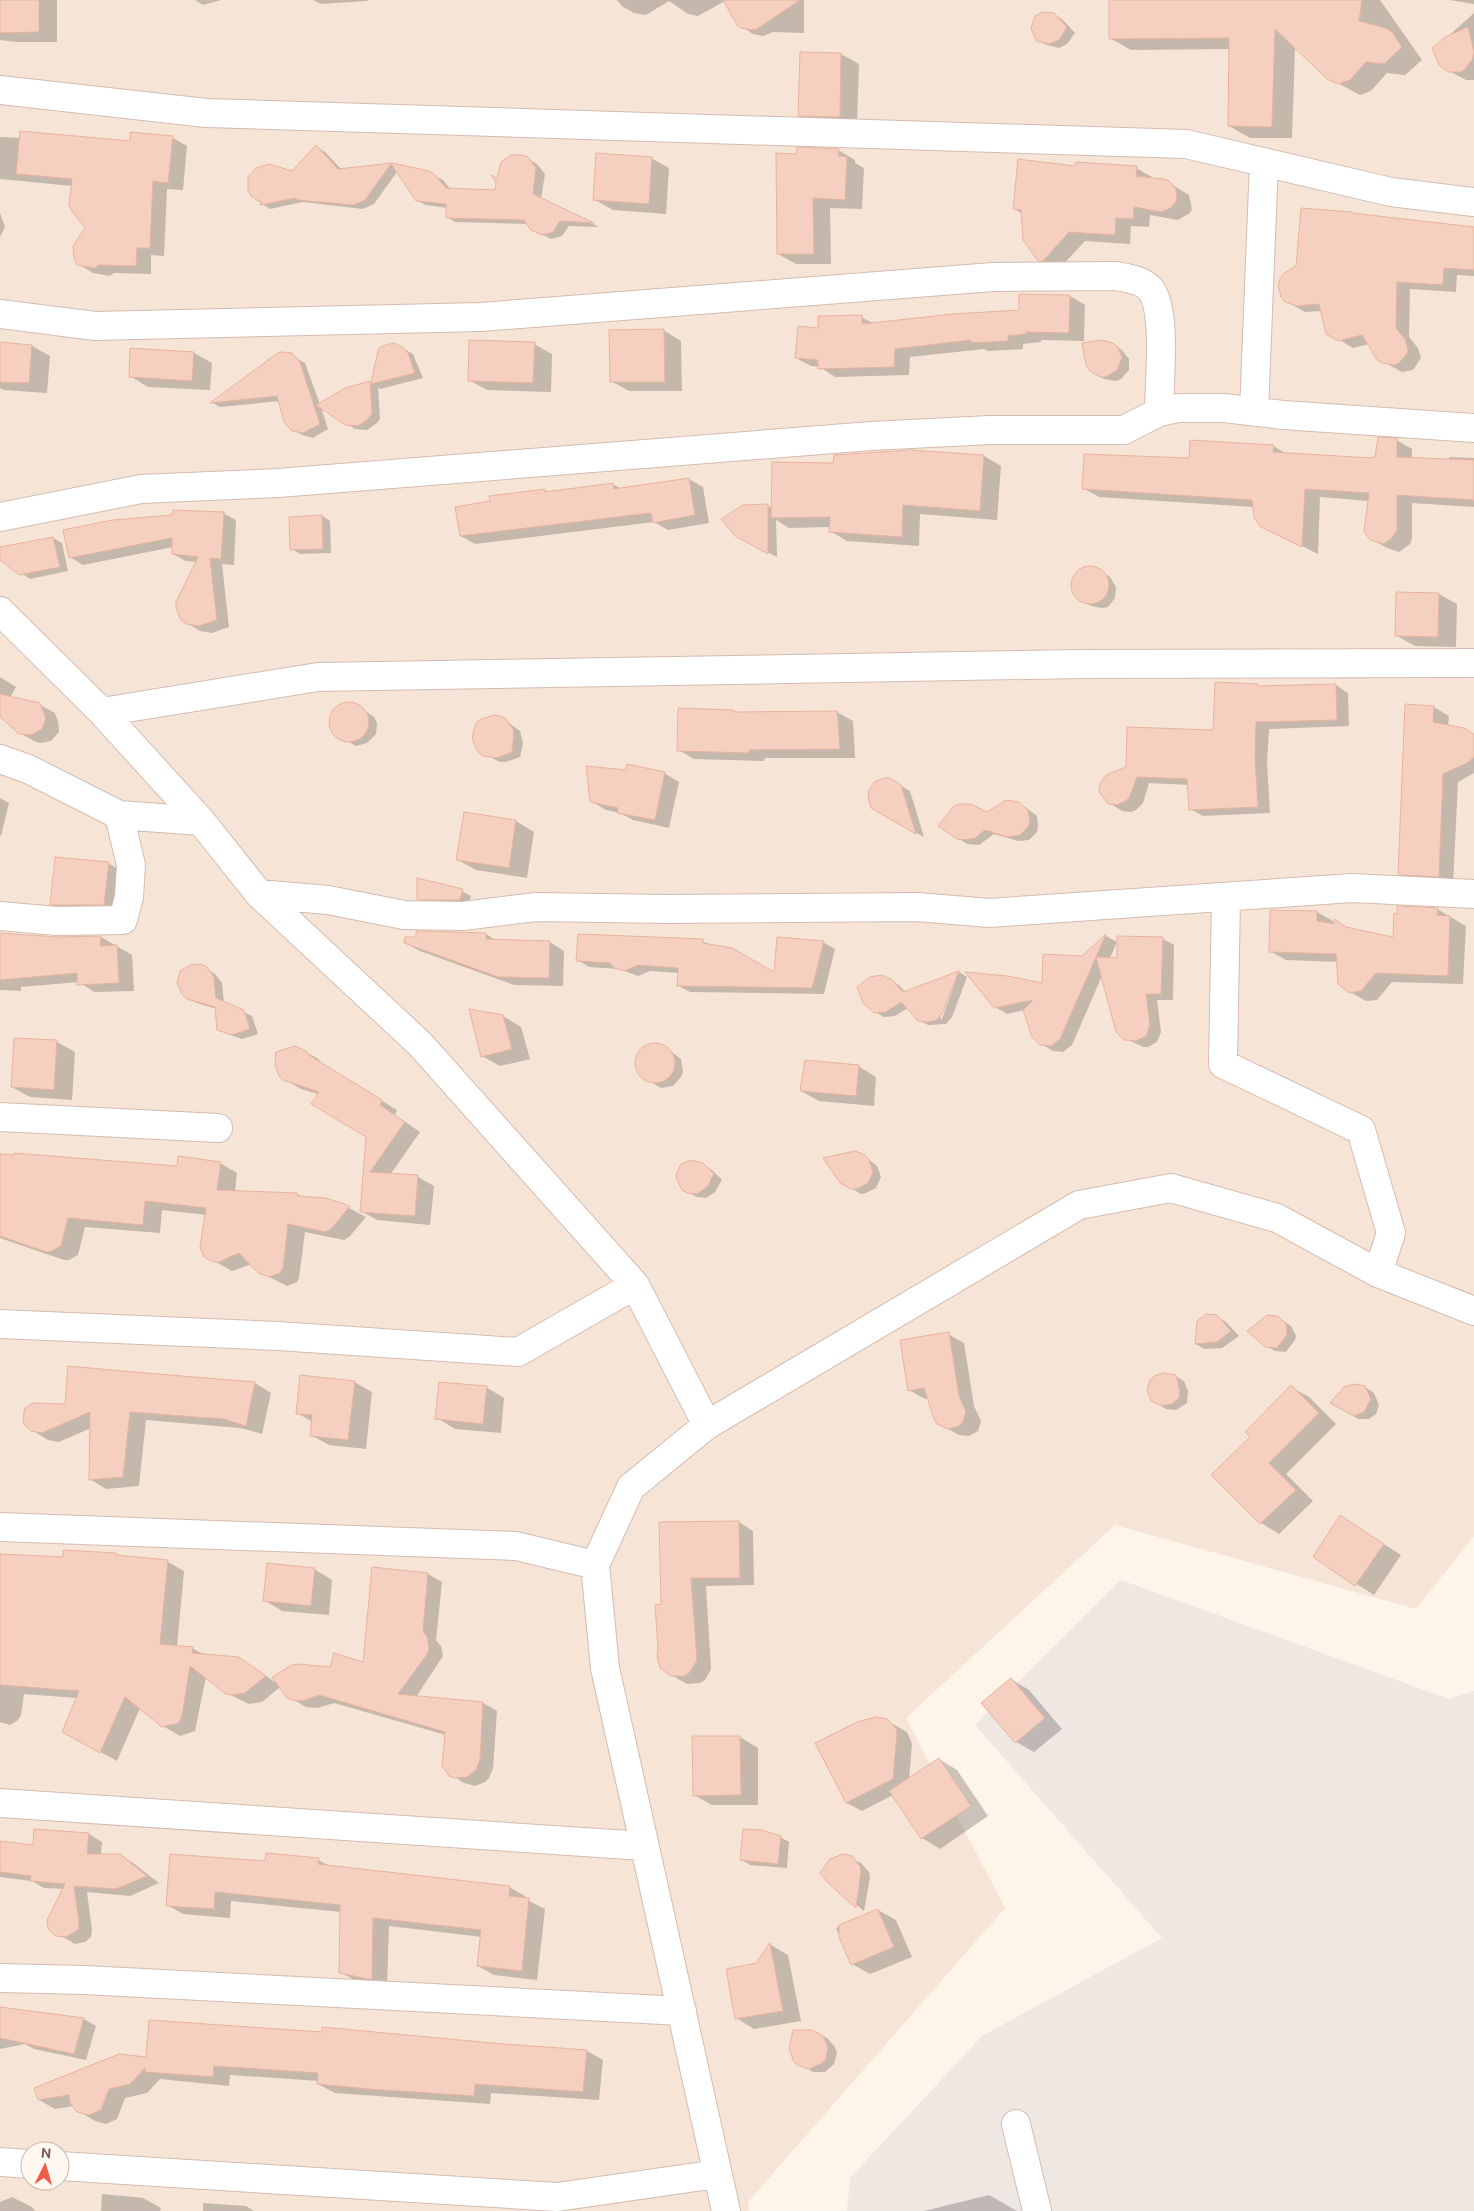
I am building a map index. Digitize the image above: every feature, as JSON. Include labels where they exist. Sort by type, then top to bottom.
[{"type":"street","points":[[0,90],[206,113],[1186,144],[1391,192],[1474,202]]},
{"type":"street","points":[[1254,411],[1264,162]]},
{"type":"street","points":[[0,314],[95,326],[481,318],[993,277],[1116,276],[1132,278],[1150,289],[1159,306],[1159,412]]},
{"type":"street","points":[[0,517],[141,489],[278,483],[871,436],[990,430],[1124,430],[1159,412],[1178,408],[1254,411],[1474,428]]},
{"type":"street","points":[[0,611],[102,712],[201,821],[259,894],[420,1044],[635,1285],[707,1425]]},
{"type":"street","points":[[102,712],[318,677],[1082,664],[1474,663]]},
{"type":"street","points":[[0,759],[28,769],[119,815],[201,821]]},
{"type":"street","points":[[0,916],[57,921],[123,920],[129,897],[131,865],[119,815]]},
{"type":"street","points":[[259,894],[328,900],[404,915],[463,916],[536,907],[668,909],[918,907],[990,913],[1352,888],[1474,894]]},
{"type":"street","points":[[1226,897],[1223,1064],[1361,1130],[1391,1233],[1378,1273]]},
{"type":"street","points":[[0,1117],[218,1128]]},
{"type":"street","points":[[726,2211],[605,1668],[596,1565],[631,1487],[707,1425],[1079,1205],[1171,1188],[1277,1218],[1378,1273],[1474,1311]]},
{"type":"street","points":[[0,1324],[278,1336],[518,1352],[635,1285]]},
{"type":"street","points":[[0,1527],[516,1546],[596,1565]]},
{"type":"street","points":[[0,1803],[644,1846]]},
{"type":"street","points":[[0,1978],[85,1980],[682,2011]]},
{"type":"street","points":[[1016,2124],[1037,2211]]},
{"type":"street","points":[[0,2162],[20,2163]]},
{"type":"street","points":[[70,2167],[557,2197],[717,2174]]},
{"type":"shaded area","points":[[0,0],[1474,0],[1474,1536],[1416,1609],[1115,1525],[906,1718],[1005,1908],[748,2202],[749,2211],[0,2211]]},
{"type":"shaded area","points":[[1121,1580],[1449,1699],[1474,1691],[1474,2211],[847,2211],[850,2178],[982,2036],[1162,1938],[975,1725]]},
{"type":"building","points":[[0,0],[39,0],[39,32],[0,33]]},
{"type":"building","points":[[723,0],[800,0],[757,29],[752,30],[741,28],[737,25]]},
{"type":"building","points":[[1109,0],[1362,0],[1359,21],[1386,28],[1392,32],[1402,47],[1384,64],[1366,62],[1350,80],[1338,84],[1327,79],[1275,29],[1272,127],[1228,126],[1229,38],[1109,39]]},
{"type":"building","points":[[1043,12],[1054,13],[1067,27],[1059,40],[1049,44],[1036,41],[1031,28],[1035,16]]},
{"type":"building","points":[[1468,27],[1474,52],[1473,58],[1461,72],[1448,72],[1439,65],[1432,48],[1445,37]]},
{"type":"building","points":[[800,52],[841,53],[840,117],[798,116]]},
{"type":"building","points":[[20,131],[130,141],[130,132],[173,136],[168,183],[153,181],[150,248],[137,248],[136,266],[99,265],[95,268],[77,265],[73,246],[85,228],[71,210],[69,204],[72,179],[16,174]]},
{"type":"building","points":[[316,145],[338,169],[392,163],[429,171],[446,188],[495,190],[496,182],[491,175],[497,178],[501,162],[511,155],[523,155],[528,157],[536,168],[533,194],[594,223],[560,221],[553,232],[542,235],[531,230],[524,220],[446,218],[446,204],[416,201],[391,164],[365,200],[354,205],[297,200],[296,198],[260,205],[262,203],[251,196],[248,190],[248,177],[256,168],[269,164],[292,171]]},
{"type":"building","points":[[797,147],[839,149],[838,156],[847,157],[845,200],[813,198],[814,254],[777,254],[776,153],[796,154]]},
{"type":"building","points":[[596,153],[652,157],[649,204],[593,200]]},
{"type":"building","points":[[1018,159],[1075,166],[1076,162],[1137,166],[1136,176],[1169,181],[1176,189],[1177,200],[1171,208],[1161,212],[1134,207],[1133,219],[1116,218],[1115,235],[1069,232],[1043,261],[1038,261],[1023,240],[1021,210],[1013,209]]},
{"type":"building","points":[[1301,208],[1352,212],[1474,227],[1474,270],[1444,268],[1443,285],[1397,282],[1396,328],[1405,339],[1408,350],[1399,363],[1394,365],[1382,363],[1377,360],[1362,335],[1338,341],[1326,334],[1319,304],[1297,306],[1285,302],[1281,297],[1278,285],[1280,279],[1284,273],[1296,266]]},
{"type":"building","points":[[1019,294],[1070,295],[1069,333],[1026,332],[1026,334],[1008,336],[1008,341],[971,343],[971,340],[895,349],[894,367],[818,369],[818,360],[795,358],[798,326],[818,328],[818,316],[862,315],[862,324],[953,314],[1019,310]]},
{"type":"building","points":[[664,329],[665,382],[610,382],[609,330]]},
{"type":"building","points":[[469,340],[535,342],[533,383],[468,381]]},
{"type":"building","points":[[1102,340],[1113,343],[1118,347],[1122,358],[1117,370],[1106,377],[1100,377],[1090,371],[1086,365],[1082,343]]},
{"type":"building","points":[[0,342],[32,345],[29,383],[0,382]]},
{"type":"building","points":[[394,343],[404,348],[408,353],[415,373],[371,384],[378,350],[382,346]]},
{"type":"building","points":[[130,348],[194,352],[192,381],[129,377]]},
{"type":"building","points":[[281,352],[292,353],[300,362],[320,424],[303,433],[292,431],[284,422],[277,396],[210,403],[276,354]]},
{"type":"building","points":[[370,381],[372,413],[368,419],[358,426],[345,425],[316,405],[345,388]]},
{"type":"building","points":[[1378,437],[1397,438],[1397,457],[1474,460],[1474,500],[1397,495],[1397,530],[1391,539],[1383,544],[1370,540],[1364,531],[1369,493],[1305,489],[1302,547],[1261,527],[1254,518],[1252,500],[1082,489],[1084,454],[1189,458],[1190,440],[1274,445],[1273,452],[1371,458],[1375,457]]},
{"type":"building","points":[[911,450],[984,455],[980,511],[903,505],[902,537],[829,532],[830,517],[771,518],[772,462],[833,463],[834,455]]},
{"type":"building","points":[[689,478],[695,515],[653,523],[651,513],[460,536],[455,507],[490,501],[489,496],[545,489],[545,492],[613,483],[614,489]]},
{"type":"building","points":[[768,504],[768,554],[735,536],[721,519],[743,505]]},
{"type":"building","points":[[173,510],[224,512],[221,559],[210,558],[217,620],[199,626],[186,624],[181,620],[176,608],[176,602],[198,557],[172,554],[172,538],[69,558],[63,530],[113,520],[172,515]]},
{"type":"building","points":[[322,515],[323,549],[290,550],[289,517]]},
{"type":"building","points":[[53,537],[60,567],[19,575],[0,560],[0,547]]},
{"type":"building","points":[[1090,566],[1103,572],[1109,585],[1103,598],[1090,604],[1077,598],[1071,585],[1077,572]]},
{"type":"building","points":[[1396,592],[1439,593],[1438,637],[1395,636]]},
{"type":"building","points":[[1215,682],[1258,684],[1258,686],[1336,684],[1337,720],[1256,722],[1255,756],[1258,807],[1189,810],[1187,779],[1137,777],[1127,800],[1117,805],[1108,804],[1099,792],[1100,784],[1106,775],[1126,767],[1127,727],[1213,730]]},
{"type":"building","points":[[0,694],[40,703],[46,718],[42,729],[31,735],[19,734],[0,717]]},
{"type":"building","points":[[349,702],[363,708],[369,722],[363,736],[349,742],[335,736],[329,722],[335,708]]},
{"type":"building","points":[[1405,704],[1434,706],[1433,722],[1464,728],[1474,734],[1474,757],[1467,763],[1443,774],[1439,877],[1398,875]]},
{"type":"building","points":[[678,708],[734,710],[734,712],[837,711],[840,749],[749,750],[749,753],[677,751]]},
{"type":"building","points":[[493,715],[506,719],[514,731],[512,752],[497,758],[483,756],[478,752],[472,739],[475,725],[479,720]]},
{"type":"building","points":[[627,764],[665,772],[655,820],[617,813],[618,808],[590,802],[586,766],[626,770]]},
{"type":"building","points":[[890,778],[901,785],[916,834],[871,808],[868,797],[869,790],[874,782]]},
{"type":"building","points":[[1006,800],[1019,802],[1028,810],[1030,822],[1020,835],[1008,837],[985,830],[975,838],[963,840],[957,839],[938,826],[953,807],[958,804],[971,804],[987,812]]},
{"type":"building","points":[[464,812],[516,820],[509,868],[456,860]]},
{"type":"building","points":[[55,857],[109,862],[104,905],[50,905]]},
{"type":"building","points":[[417,878],[463,889],[460,900],[417,900]]},
{"type":"building","points":[[1397,906],[1438,908],[1437,915],[1450,916],[1448,976],[1376,973],[1361,991],[1349,993],[1338,984],[1336,954],[1269,952],[1270,910],[1317,911],[1317,921],[1334,924],[1334,919],[1346,927],[1393,937],[1394,913],[1397,914]]},
{"type":"building","points":[[416,931],[486,933],[486,939],[550,941],[549,978],[498,977],[404,943],[405,937],[416,937]]},
{"type":"building","points":[[0,933],[57,937],[101,936],[100,946],[117,945],[119,983],[77,985],[77,973],[0,980]]},
{"type":"building","points":[[578,934],[703,939],[703,943],[732,948],[774,972],[777,937],[824,941],[812,988],[677,986],[678,968],[638,965],[625,971],[614,968],[610,963],[576,961]]},
{"type":"building","points":[[1106,934],[1060,1039],[1051,1046],[1040,1045],[1032,1037],[1023,1010],[1033,1000],[994,1008],[965,972],[1007,976],[1042,983],[1043,954],[1082,956]]},
{"type":"building","points":[[1117,936],[1163,937],[1161,994],[1146,994],[1150,1025],[1146,1036],[1136,1041],[1124,1040],[1116,1032],[1096,957],[1117,958]]},
{"type":"building","points":[[201,964],[207,967],[214,977],[216,998],[244,1010],[250,1029],[232,1035],[217,1030],[215,1007],[187,999],[182,994],[177,983],[180,971],[190,965]]},
{"type":"building","points":[[959,971],[943,1012],[937,1020],[928,1022],[918,1021],[901,1002],[886,1012],[874,1013],[863,1003],[857,987],[870,977],[881,975],[891,979],[903,992]]},
{"type":"building","points":[[469,1009],[503,1015],[512,1049],[481,1057]]},
{"type":"building","points":[[14,1038],[57,1040],[54,1090],[11,1087]]},
{"type":"building","points":[[659,1043],[666,1046],[672,1052],[675,1063],[674,1071],[666,1080],[659,1083],[651,1083],[644,1080],[636,1071],[635,1059],[638,1052],[647,1044]]},
{"type":"building","points":[[295,1046],[306,1051],[309,1055],[382,1100],[380,1105],[405,1122],[370,1172],[418,1175],[415,1216],[360,1212],[366,1137],[311,1104],[319,1092],[283,1080],[279,1076],[275,1065],[276,1052]]},
{"type":"building","points":[[805,1060],[859,1065],[856,1096],[800,1091]]},
{"type":"building","points":[[855,1151],[865,1155],[873,1172],[868,1183],[857,1189],[851,1189],[840,1183],[823,1158]]},
{"type":"building","points":[[14,1153],[177,1166],[178,1156],[221,1162],[217,1190],[297,1193],[297,1196],[326,1198],[350,1206],[333,1227],[326,1232],[288,1224],[283,1268],[280,1273],[269,1277],[258,1273],[239,1253],[219,1262],[214,1262],[204,1257],[200,1247],[206,1208],[145,1201],[143,1225],[68,1218],[61,1246],[46,1252],[0,1236],[0,1154],[14,1155]]},
{"type":"building","points":[[692,1160],[703,1163],[714,1174],[707,1187],[697,1194],[687,1193],[682,1190],[676,1175],[681,1164]]},
{"type":"building","points":[[1206,1314],[1217,1315],[1231,1331],[1217,1342],[1195,1344],[1197,1321]]},
{"type":"building","points":[[1267,1315],[1278,1316],[1286,1324],[1287,1335],[1277,1348],[1265,1347],[1247,1331]]},
{"type":"building","points":[[949,1332],[959,1396],[966,1411],[963,1422],[959,1426],[948,1429],[937,1424],[934,1419],[924,1388],[908,1391],[900,1340]]},
{"type":"building","points":[[68,1366],[255,1382],[246,1426],[223,1419],[130,1412],[123,1477],[89,1480],[90,1412],[42,1433],[31,1431],[24,1424],[25,1408],[33,1403],[65,1404]]},
{"type":"building","points":[[1164,1373],[1176,1375],[1180,1391],[1179,1398],[1172,1404],[1161,1406],[1151,1401],[1147,1390],[1150,1380],[1154,1376]]},
{"type":"building","points":[[300,1375],[355,1381],[348,1440],[310,1436],[312,1415],[296,1414]]},
{"type":"building","points":[[439,1382],[487,1386],[483,1424],[435,1419]]},
{"type":"building","points":[[1354,1384],[1365,1386],[1371,1399],[1364,1412],[1354,1416],[1330,1403],[1344,1387]]},
{"type":"building","points":[[1291,1385],[1319,1413],[1269,1463],[1296,1490],[1260,1524],[1211,1475],[1250,1437],[1245,1432]]},
{"type":"building","points":[[1340,1515],[1384,1544],[1355,1586],[1313,1557]]},
{"type":"building","points":[[739,1521],[740,1578],[691,1578],[697,1660],[690,1672],[685,1676],[671,1676],[660,1668],[657,1656],[655,1605],[661,1604],[659,1522]]},
{"type":"building","points":[[63,1550],[116,1553],[116,1555],[168,1560],[160,1644],[193,1647],[192,1653],[239,1657],[266,1676],[245,1693],[232,1695],[226,1694],[190,1666],[182,1716],[179,1723],[162,1727],[125,1697],[100,1753],[62,1732],[79,1691],[0,1685],[0,1554],[63,1557]]},
{"type":"building","points":[[267,1563],[315,1568],[311,1606],[263,1601]]},
{"type":"building","points":[[372,1567],[428,1573],[423,1631],[427,1637],[428,1653],[398,1694],[483,1702],[480,1760],[476,1770],[467,1777],[455,1778],[449,1776],[442,1766],[445,1732],[319,1695],[303,1701],[291,1700],[286,1697],[272,1677],[292,1665],[330,1667],[334,1653],[363,1662]]},
{"type":"building","points":[[1011,1678],[1045,1718],[1015,1743],[981,1703]]},
{"type":"building","points":[[876,1717],[887,1719],[896,1728],[893,1779],[846,1803],[815,1743],[857,1722]]},
{"type":"building","points":[[692,1736],[740,1736],[741,1795],[693,1796]]},
{"type":"building","points":[[939,1758],[971,1806],[921,1839],[889,1791]]},
{"type":"building","points":[[34,1829],[89,1833],[87,1854],[120,1854],[147,1876],[116,1889],[74,1886],[79,1922],[78,1930],[66,1937],[55,1936],[48,1928],[47,1920],[65,1884],[30,1881],[31,1876],[0,1872],[0,1841],[33,1845]]},
{"type":"building","points":[[743,1829],[762,1830],[781,1836],[778,1864],[740,1860]]},
{"type":"building","points":[[266,1853],[319,1858],[318,1864],[510,1886],[509,1896],[529,1898],[522,1971],[477,1966],[481,1930],[373,1918],[372,1979],[368,1979],[339,1973],[340,1905],[215,1892],[214,1909],[166,1906],[170,1854],[265,1861]]},
{"type":"building","points":[[843,1854],[852,1856],[860,1866],[861,1872],[856,1908],[830,1885],[820,1873],[830,1859]]},
{"type":"building","points":[[878,1909],[894,1947],[851,1965],[839,1937],[839,1925]]},
{"type":"building","points":[[770,1943],[783,2011],[735,2019],[726,1969],[756,1963]]},
{"type":"building","points":[[0,2007],[84,2018],[74,2054],[0,2038]]},
{"type":"building","points":[[149,2020],[322,2032],[322,2027],[587,2050],[583,2092],[475,2084],[474,2096],[368,2089],[317,2084],[318,2073],[214,2066],[213,2077],[145,2072],[145,2068],[130,2084],[109,2089],[101,2110],[89,2115],[77,2112],[70,2103],[69,2095],[38,2100],[34,2088],[119,2054],[146,2057]]},
{"type":"building","points":[[793,2030],[812,2030],[823,2036],[828,2047],[826,2059],[821,2064],[809,2069],[797,2065],[789,2048]]}]
